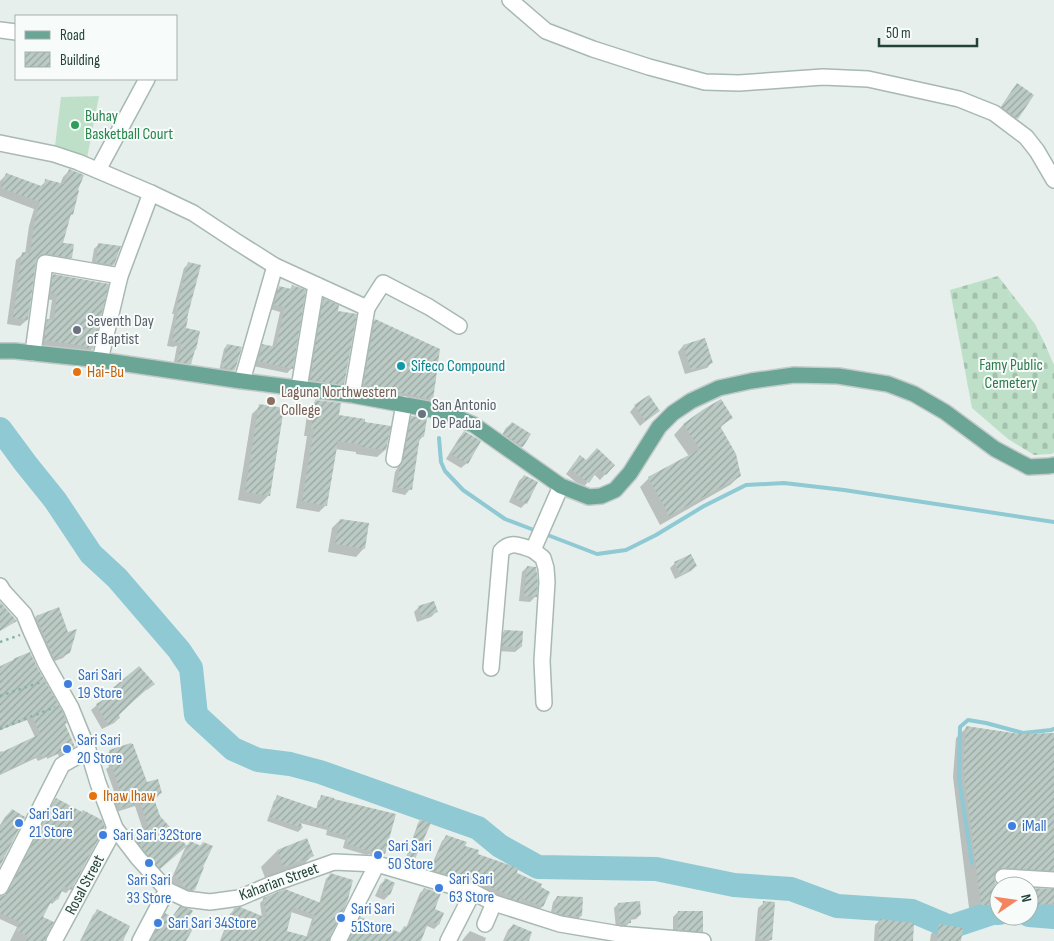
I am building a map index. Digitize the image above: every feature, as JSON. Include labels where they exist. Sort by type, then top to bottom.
[{"type":"main road","points":[[0,351],[100,360],[352,396],[444,412],[474,425],[561,486],[589,497],[602,496],[615,490],[630,472],[658,427],[691,401],[719,388],[794,375],[838,376],[888,384],[914,394],[945,412],[995,449],[1029,467],[1054,464]]},
{"type":"street","points":[[510,0],[546,31],[593,49],[704,82],[739,83],[823,77],[868,79],[959,100],[994,113],[1026,137],[1037,151],[1054,180]]},
{"type":"street","points":[[0,30],[15,32]]},
{"type":"street","points":[[98,170],[146,80]]},
{"type":"street","points":[[0,143],[54,154],[98,170],[151,193],[193,212],[275,266],[367,308]]},
{"type":"street","points":[[100,360],[120,276],[151,193]]},
{"type":"street","points":[[33,353],[45,263],[120,276]]},
{"type":"street","points":[[242,381],[275,266]]},
{"type":"street","points":[[352,396],[367,308],[383,283],[429,307],[459,326]]},
{"type":"street","points":[[299,388],[316,285]]},
{"type":"street","points":[[394,459],[404,404]]},
{"type":"street","points":[[532,550],[561,486]]},
{"type":"street","points":[[491,668],[501,550],[506,545],[514,544],[532,550],[543,558],[546,568],[547,582],[542,661],[544,703]]},
{"type":"street","name":"Kaharian Street","points":[[0,586],[24,614],[54,678],[68,702],[88,750],[115,828],[138,858],[167,890],[186,898],[210,902],[239,898],[334,862],[377,864],[474,892],[494,903],[560,924],[619,934],[704,941]]},
{"type":"street","points":[[0,887],[62,765],[88,750]]},
{"type":"street","name":"Rosal Street","points":[[54,941],[115,828]]},
{"type":"street","points":[[338,941],[377,864]]},
{"type":"street","points":[[1039,879],[1054,880]]},
{"type":"street","points":[[140,941],[167,890]]},
{"type":"street","points":[[448,941],[474,892]]},
{"type":"street","points":[[484,924],[494,903]]},
{"type":"path","points":[[0,642],[31,631]]},
{"type":"path","points":[[0,696],[54,678]]},
{"type":"path","points":[[0,729],[68,702]]},
{"type":"green space","name":"Buhay Basketball Court","points":[[99,96],[87,158],[54,154],[61,97]]},
{"type":"green space","name":"Famy Public Cemetery","points":[[998,276],[1035,324],[1054,365],[1054,452],[1052,454],[1034,455],[1008,439],[972,408],[950,290]]},
{"type":"building","points":[[1017,83],[1034,95],[1018,119],[1001,107]]},
{"type":"building","points":[[69,169],[84,175],[63,243],[74,244],[72,258],[47,254],[42,254],[38,257],[28,320],[13,318],[22,252],[30,253],[35,219],[40,202],[1,188],[6,173],[44,187],[45,179],[64,184]]},
{"type":"building","points":[[98,243],[121,246],[114,265],[96,262]]},
{"type":"building","points":[[188,262],[201,265],[187,318],[186,328],[200,331],[191,364],[177,362],[182,341],[180,343],[172,341],[178,309],[176,309]]},
{"type":"building","points":[[53,274],[109,284],[93,349],[85,348],[85,346],[44,340],[47,319],[54,320],[57,294],[50,293]]},
{"type":"building","points":[[292,285],[306,290],[293,369],[258,361],[262,344],[276,347],[285,307],[274,305],[279,286],[291,289]]},
{"type":"building","points":[[323,298],[339,305],[338,311],[357,314],[344,385],[310,380]]},
{"type":"building","name":"Sifeco Compound","points":[[375,319],[440,349],[433,400],[363,384]]},
{"type":"building","points":[[705,338],[713,363],[691,370],[683,345]]},
{"type":"building","points":[[227,344],[242,347],[235,370],[222,367]]},
{"type":"building","points":[[649,395],[660,411],[646,421],[634,405]]},
{"type":"building","points":[[721,399],[733,418],[720,426],[736,454],[741,476],[669,516],[648,477],[700,449],[683,424]]},
{"type":"building","points":[[315,400],[341,403],[339,415],[391,426],[386,450],[338,441],[327,506],[302,501],[314,429],[311,429]]},
{"type":"building","points":[[259,404],[284,408],[270,496],[245,492]]},
{"type":"building","points":[[411,416],[427,418],[424,437],[420,436],[412,490],[396,487]]},
{"type":"building","points":[[512,422],[531,434],[523,447],[503,434]]},
{"type":"building","points":[[464,431],[481,441],[468,464],[451,454]]},
{"type":"building","points":[[597,448],[615,465],[606,475],[599,469],[589,483],[570,469],[580,455],[586,460]]},
{"type":"building","points":[[524,475],[538,482],[527,504],[513,497]]},
{"type":"building","points":[[340,519],[369,523],[365,549],[335,544]]},
{"type":"building","points":[[691,554],[697,566],[681,575],[674,562]]},
{"type":"building","points":[[527,566],[536,567],[537,597],[524,596]]},
{"type":"building","points":[[434,601],[438,612],[422,617],[418,606]]},
{"type":"building","points":[[0,602],[17,621],[0,631]]},
{"type":"building","points":[[59,607],[68,632],[77,629],[70,653],[54,659],[36,616]]},
{"type":"building","points":[[504,630],[523,631],[522,647],[502,646]]},
{"type":"building","points":[[30,652],[63,712],[67,723],[65,724],[75,747],[63,753],[62,751],[43,758],[41,754],[0,774],[0,753],[40,734],[32,716],[0,728],[0,667]]},
{"type":"building","points":[[139,666],[155,684],[146,689],[119,715],[120,718],[108,725],[96,704],[110,696],[107,693]]},
{"type":"building","name":"iMall","points":[[966,726],[1019,734],[1054,733],[1054,871],[998,869],[994,876],[989,876],[989,905],[981,905],[963,766]]},
{"type":"building","points":[[131,743],[147,782],[158,779],[162,793],[153,796],[160,816],[187,846],[160,869],[133,836],[148,826],[140,802],[120,808],[115,793],[120,791],[109,750]]},
{"type":"building","points":[[277,795],[318,809],[321,795],[396,814],[385,854],[347,844],[348,836],[329,831],[330,827],[299,819],[303,828],[270,817]]},
{"type":"building","points":[[56,798],[102,820],[105,827],[71,890],[64,886],[58,900],[53,898],[43,917],[54,922],[45,941],[26,941],[28,936],[17,931],[20,922],[0,913],[0,896],[5,895],[8,891]]},
{"type":"building","points":[[12,809],[25,817],[0,866],[0,827]]},
{"type":"building","points":[[420,819],[431,823],[415,859],[408,856]]},
{"type":"building","points":[[446,835],[467,842],[465,846],[479,850],[478,854],[518,868],[517,873],[542,884],[541,887],[550,892],[543,907],[522,898],[521,902],[511,899],[512,896],[464,877],[463,879],[431,870]]},
{"type":"building","points":[[307,838],[314,856],[283,866],[277,850]]},
{"type":"building","points":[[190,841],[201,846],[203,842],[213,846],[195,890],[182,886],[184,882],[174,877]]},
{"type":"building","points":[[330,873],[353,880],[347,903],[329,941],[221,941],[234,908],[240,907],[267,918],[263,898],[285,889],[321,903]],"holes":[[[293,907],[315,915],[309,937],[287,931]]]},
{"type":"building","points":[[385,878],[395,883],[390,895],[380,891]]},
{"type":"building","points":[[424,888],[441,893],[435,909],[444,913],[439,925],[429,921],[421,941],[349,941],[360,917],[401,933],[404,926],[408,927]]},
{"type":"building","points":[[1039,888],[1054,889],[1054,904],[1039,905]]},
{"type":"building","points":[[557,896],[583,897],[582,916],[567,916],[554,912]]},
{"type":"building","points":[[640,901],[641,915],[631,917],[631,923],[620,924],[618,903]]},
{"type":"building","points":[[763,901],[775,902],[772,940],[759,939]]},
{"type":"building","points":[[180,906],[193,911],[184,924],[193,929],[186,941],[151,941],[165,913],[172,917]]},
{"type":"building","points":[[97,909],[130,926],[123,941],[81,941]]},
{"type":"building","points":[[678,911],[703,911],[703,932],[678,930]]},
{"type":"building","points":[[880,919],[914,923],[913,941],[878,941]]},
{"type":"building","points":[[513,924],[532,932],[529,941],[505,941]]},
{"type":"building","points":[[939,924],[963,928],[961,941],[937,941]]},
{"type":"waterway","points":[[0,429],[55,500],[91,554],[117,578],[179,650],[191,668],[196,715],[233,749],[258,760],[290,764],[320,772],[478,828],[500,846],[538,867],[656,869],[734,885],[791,889],[837,906],[912,911],[950,927],[989,914]]},
{"type":"waterway","points":[[439,438],[441,462],[445,471],[463,490],[505,519],[534,530]]},
{"type":"waterway","points":[[545,534],[597,554],[626,550],[656,535],[704,506],[746,485],[784,483],[844,490],[1054,522]]},
{"type":"waterway","points":[[972,863],[959,778],[960,727],[968,720],[1023,733],[1054,729]]},
{"type":"waterway","points":[[1039,916],[1054,917]]},
{"type":"place","name":"Buhay Basketball Court","points":[[75,125]]},
{"type":"place","name":"Seventh Day of Baptist","points":[[77,330]]},
{"type":"place","name":"Sifeco Compound","points":[[401,366]]},
{"type":"place","name":"Hai-Bu","points":[[77,372]]},
{"type":"place","name":"Laguna Northwestern College","points":[[271,401]]},
{"type":"place","name":"San Antonio De Padua","points":[[422,414]]},
{"type":"place","name":"Sari Sari 19 Store","points":[[68,684]]},
{"type":"place","name":"Sari Sari 20 Store","points":[[67,749]]},
{"type":"place","name":"Ihaw Ihaw","points":[[93,796]]},
{"type":"place","name":"Sari Sari 21 Store","points":[[19,823]]},
{"type":"place","name":"iMall","points":[[1012,826]]},
{"type":"place","name":"Sari Sari 32Store","points":[[103,835]]},
{"type":"place","name":"Sari Sari 50 Store","points":[[378,855]]},
{"type":"place","name":"Sari Sari 33 Store","points":[[149,863]]},
{"type":"place","name":"Sari Sari 63 Store","points":[[439,888]]},
{"type":"place","name":"Sari Sari 51Store","points":[[341,918]]},
{"type":"place","name":"Sari Sari 34Store","points":[[158,923]]}]
